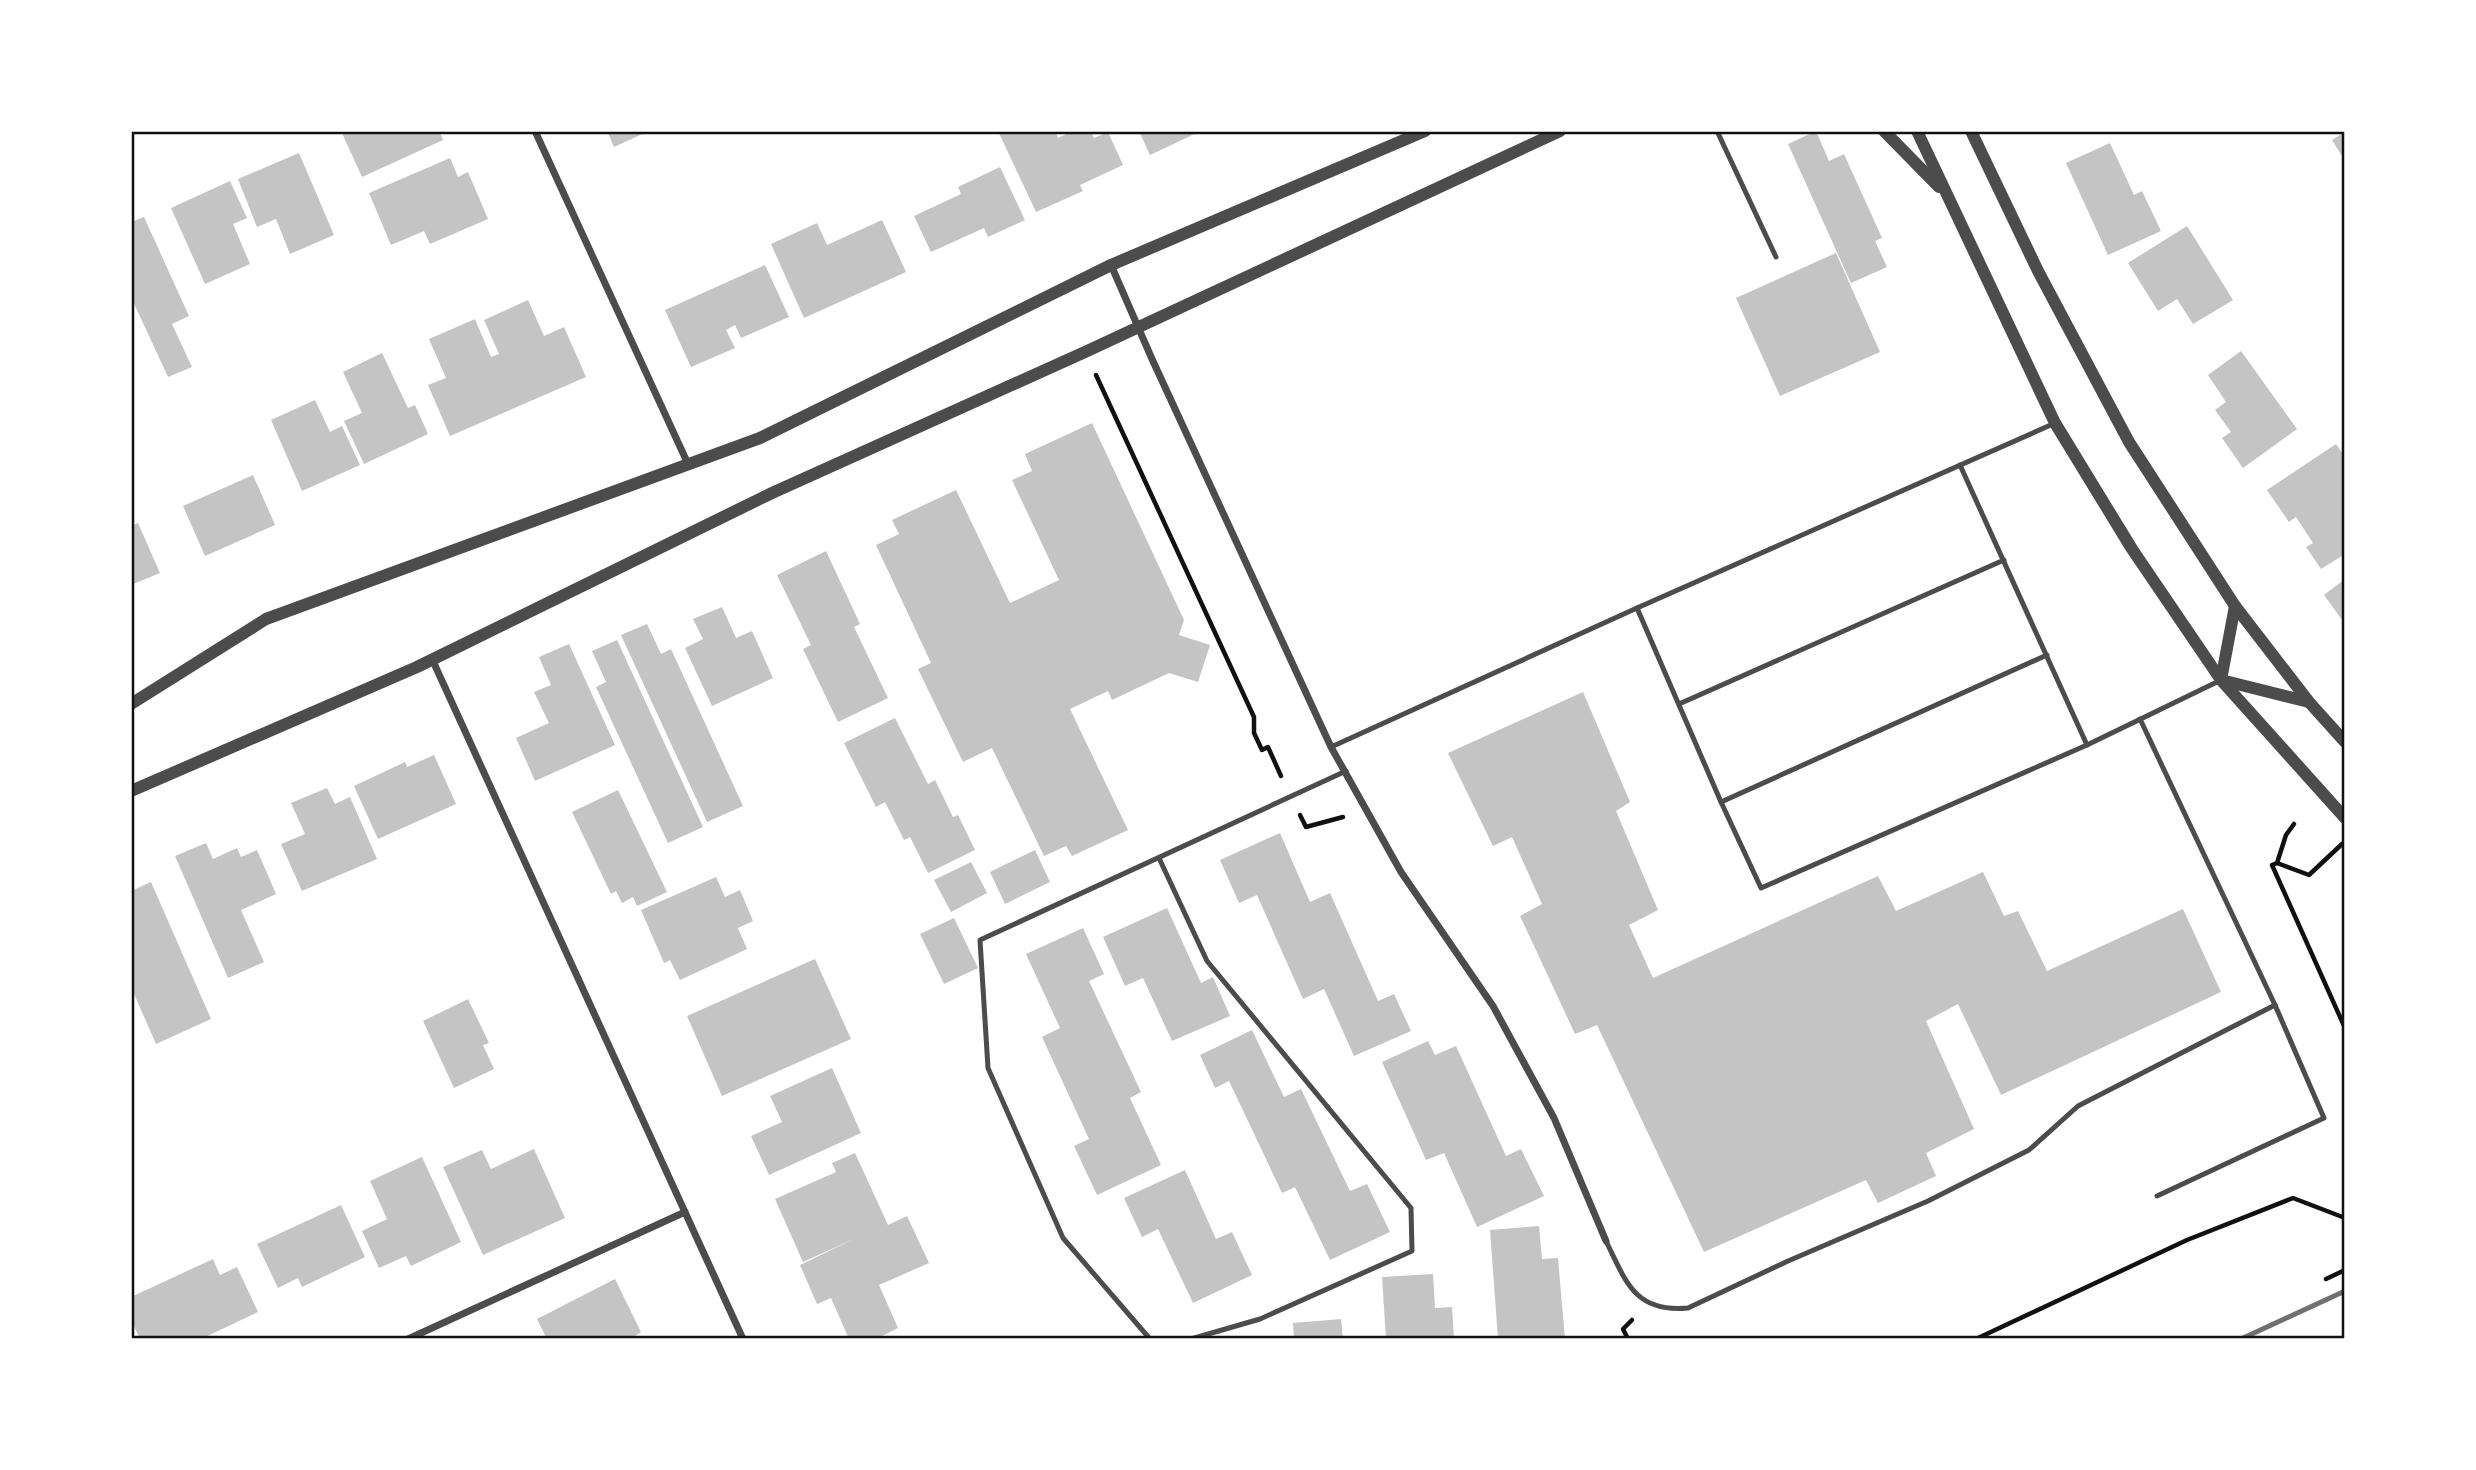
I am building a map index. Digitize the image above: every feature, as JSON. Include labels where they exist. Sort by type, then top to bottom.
[{"type":"street","points":[[535,131],[688,464]]},
{"type":"street","points":[[131,704],[266,619],[760,438],[1111,265],[1425,131]]},
{"type":"street","points":[[131,791],[432,659],[772,493],[1085,352],[1560,131]]},
{"type":"street","points":[[1884,131],[1947,195]]},
{"type":"street","points":[[1917,131],[2055,423],[2132,549],[2221,681],[2345,818]]},
{"type":"street","points":[[1971,131],[2038,271],[2129,442],[2235,606],[2309,702],[2345,742]]},
{"type":"street","points":[[1111,265],[1331,747],[1401,872],[1493,1006],[1554,1118],[1606,1241]]},
{"type":"street","points":[[2221,681],[2235,606]]},
{"type":"street","points":[[432,659],[743,1339]]},
{"type":"street","points":[[2221,681],[2309,702]]},
{"type":"street","points":[[408,1339],[685,1212]]},
{"type":"lane","points":[[1717,131],[1776,257]]},
{"type":"lane","points":[[1331,747],[2055,423]]},
{"type":"lane","points":[[1960,465],[2087,745]]},
{"type":"lane","points":[[1679,704],[2004,560]]},
{"type":"lane","points":[[1637,608],[1761,888],[2087,745],[2221,681]]},
{"type":"lane","points":[[1721,802],[2047,655]]},
{"type":"lane","points":[[2140,719],[2275,1005],[2324,1118],[2157,1196]]},
{"type":"lane","points":[[1150,1339],[1063,1238],[988,1068],[980,940],[1346,771]]},
{"type":"lane","points":[[1159,858],[1207,961],[1411,1208],[1412,1251],[1260,1319],[1191,1339]]},
{"type":"lane","points":[[1606,1241],[1627,1283],[1646,1303],[1670,1310],[1688,1308],[1788,1261],[1928,1202],[2029,1150],[2078,1106],[2275,1005]]},
{"type":"path","points":[[1085,352],[1254,717],[1254,733],[1262,750],[1268,747],[1306,827],[1343,816]]},
{"type":"path","points":[[2294,824],[2286,835],[2277,863],[2272,865],[2345,1028]]},
{"type":"path","points":[[2277,863],[2309,875],[2345,841]]},
{"type":"path","points":[[1976,1339],[2188,1240],[2293,1198],[2345,1218]]},
{"type":"path","points":[[2326,1279],[2345,1270]]},
{"type":"building","points":[[341,131],[439,131],[443,140],[362,177]]},
{"type":"building","points":[[607,131],[649,131],[614,147]]},
{"type":"building","points":[[998,131],[1055,131],[1058,138],[1072,131],[1091,131],[1094,138],[1108,132],[1123,165],[1080,185],[1083,191],[1036,212]]},
{"type":"building","points":[[1139,131],[1201,131],[1150,155]]},
{"type":"building","points":[[1816,131],[1829,161],[1844,154],[1882,238],[1875,241],[1887,267],[1851,283],[1788,144]]},
{"type":"building","points":[[2345,132],[2345,161],[2332,140]]},
{"type":"building","points":[[2110,143],[2134,195],[2142,191],[2161,231],[2108,255],[2066,163]]},
{"type":"building","points":[[299,153],[334,235],[290,254],[276,219],[257,227],[238,179]]},
{"type":"building","points":[[450,158],[458,177],[468,172],[488,219],[430,244],[424,231],[391,245],[369,193]]},
{"type":"building","points":[[1000,167],[1025,220],[988,237],[984,228],[931,252],[914,216],[961,194],[958,187]]},
{"type":"building","points":[[230,181],[247,218],[233,224],[250,264],[205,284],[171,208]]},
{"type":"building","points":[[144,217],[189,316],[172,324],[192,367],[168,377],[131,297],[131,222]]},
{"type":"building","points":[[882,220],[906,272],[804,318],[771,244],[817,223],[827,245]]},
{"type":"building","points":[[2187,226],[2233,300],[2193,324],[2177,299],[2158,311],[2128,263]]},
{"type":"building","points":[[1836,253],[1880,352],[1780,396],[1736,298]]},
{"type":"building","points":[[765,265],[789,317],[741,338],[735,325],[726,330],[735,348],[691,367],[665,310]]},
{"type":"building","points":[[528,300],[544,336],[564,327],[586,377],[450,436],[428,385],[446,378],[429,339],[475,319],[491,357],[499,354],[484,320]]},
{"type":"building","points":[[2241,351],[2297,429],[2243,468],[2222,438],[2231,432],[2215,410],[2226,402],[2208,375]]},
{"type":"building","points":[[382,353],[408,408],[415,405],[428,434],[364,464],[344,421],[362,413],[343,372]]},
{"type":"building","points":[[315,400],[330,432],[342,426],[360,465],[302,491],[271,420]]},
{"type":"building","points":[[1092,423],[1184,620],[1179,635],[1210,645],[1198,682],[1169,673],[1112,700],[1108,691],[1070,709],[1128,830],[1072,856],[1066,846],[1044,856],[992,748],[963,762],[918,669],[931,663],[876,545],[899,534],[892,520],[956,490],[1010,603],[1059,580],[1012,480],[1032,471],[1025,454]]},
{"type":"building","points":[[2336,444],[2345,457],[2345,554],[2321,569],[2306,547],[2313,543],[2296,517],[2289,522],[2267,490]]},
{"type":"building","points":[[253,475],[275,525],[205,556],[183,506]]},
{"type":"building","points":[[138,523],[160,573],[131,585],[131,526]]},
{"type":"building","points":[[826,551],[860,624],[854,627],[888,698],[838,722],[803,649],[811,645],[777,575]]},
{"type":"building","points":[[2345,579],[2345,624],[2324,595]]},
{"type":"building","points":[[722,607],[736,638],[752,631],[773,678],[712,706],[685,648],[703,639],[693,619]]},
{"type":"building","points":[[647,624],[661,654],[671,649],[743,806],[707,822],[621,635]]},
{"type":"building","points":[[617,640],[703,827],[668,843],[596,687],[606,682],[592,651]]},
{"type":"building","points":[[569,644],[615,745],[535,781],[516,738],[549,723],[534,692],[551,685],[539,657]]},
{"type":"building","points":[[1583,692],[1630,802],[1616,811],[1658,910],[1629,925],[1653,978],[1878,876],[1896,911],[1983,872],[2004,916],[2018,911],[2047,971],[2183,909],[2221,992],[2001,1095],[1958,1004],[1926,1021],[1974,1129],[1926,1153],[1936,1176],[1878,1203],[1866,1180],[1704,1252],[1597,1025],[1575,1034],[1520,916],[1542,904],[1512,837],[1493,846],[1448,753]]},
{"type":"building","points":[[895,718],[928,784],[935,780],[953,817],[958,815],[975,850],[928,873],[910,837],[904,840],[885,802],[876,807],[844,743]]},
{"type":"building","points":[[434,755],[456,804],[378,839],[354,786],[405,762],[407,767]]},
{"type":"building","points":[[327,788],[335,804],[350,797],[377,859],[302,891],[281,844],[305,834],[291,803]]},
{"type":"building","points":[[618,790],[667,892],[637,906],[633,897],[622,903],[616,891],[611,894],[572,812]]},
{"type":"building","points":[[1280,833],[1310,902],[1330,893],[1378,1001],[1394,994],[1411,1031],[1354,1056],[1324,989],[1303,999],[1257,895],[1239,903],[1220,860]]},
{"type":"building","points":[[206,843],[213,859],[237,848],[241,857],[257,850],[276,894],[241,910],[264,962],[228,978],[175,856]]},
{"type":"building","points":[[1035,850],[1050,882],[1005,904],[990,872]]},
{"type":"building","points":[[971,862],[987,893],[951,912],[934,880]]},
{"type":"building","points":[[716,877],[725,897],[740,890],[753,921],[738,928],[747,949],[680,980],[670,960],[664,963],[641,910]]},
{"type":"building","points":[[151,882],[211,1019],[156,1044],[131,987],[131,891]]},
{"type":"building","points":[[1167,908],[1201,983],[1213,977],[1230,1016],[1172,1041],[1143,978],[1125,986],[1103,937]]},
{"type":"building","points":[[954,918],[978,968],[944,984],[920,934]]},
{"type":"building","points":[[1083,928],[1104,974],[1089,981],[1141,1092],[1130,1098],[1161,1165],[1097,1195],[1074,1146],[1089,1139],[1042,1037],[1060,1028],[1026,954]]},
{"type":"building","points":[[815,959],[851,1039],[722,1096],[687,1016]]},
{"type":"building","points":[[468,999],[489,1043],[483,1045],[494,1069],[454,1088],[423,1021]]},
{"type":"building","points":[[1252,1030],[1284,1097],[1301,1089],[1350,1191],[1367,1184],[1390,1232],[1330,1260],[1295,1187],[1282,1193],[1229,1081],[1215,1088],[1200,1055]]},
{"type":"building","points":[[1428,1041],[1435,1055],[1456,1046],[1506,1156],[1521,1149],[1544,1196],[1477,1227],[1444,1153],[1426,1160],[1382,1062]]},
{"type":"building","points":[[832,1068],[861,1133],[769,1175],[751,1136],[782,1122],[770,1096]]},
{"type":"building","points":[[534,1149],[565,1218],[483,1255],[443,1167],[482,1150],[491,1169]]},
{"type":"building","points":[[855,1153],[888,1225],[907,1216],[929,1263],[879,1285],[898,1328],[876,1339],[849,1339],[831,1298],[817,1304],[800,1265],[856,1238],[803,1262],[775,1199],[836,1172],[832,1163]]},
{"type":"building","points":[[422,1157],[461,1242],[411,1266],[406,1256],[379,1268],[362,1231],[387,1219],[370,1181]]},
{"type":"building","points":[[1185,1170],[1216,1239],[1232,1232],[1252,1275],[1193,1303],[1158,1229],[1142,1237],[1124,1198]]},
{"type":"building","points":[[341,1205],[365,1257],[302,1287],[298,1278],[278,1288],[257,1244]]},
{"type":"building","points":[[1539,1226],[1542,1259],[1558,1258],[1565,1339],[1498,1339],[1490,1230]]},
{"type":"building","points":[[213,1259],[220,1275],[237,1267],[258,1312],[201,1339],[193,1339],[192,1336],[185,1339],[140,1339],[131,1320],[131,1297]]},
{"type":"building","points":[[1433,1274],[1435,1308],[1452,1307],[1454,1339],[1386,1339],[1382,1277]]},
{"type":"building","points":[[615,1279],[641,1332],[631,1339],[547,1339],[537,1319]]},
{"type":"building","points":[[1341,1319],[1343,1339],[1294,1339],[1293,1323]]},
{"type":"railway","points":[[2241,1339],[2345,1291]]}]
